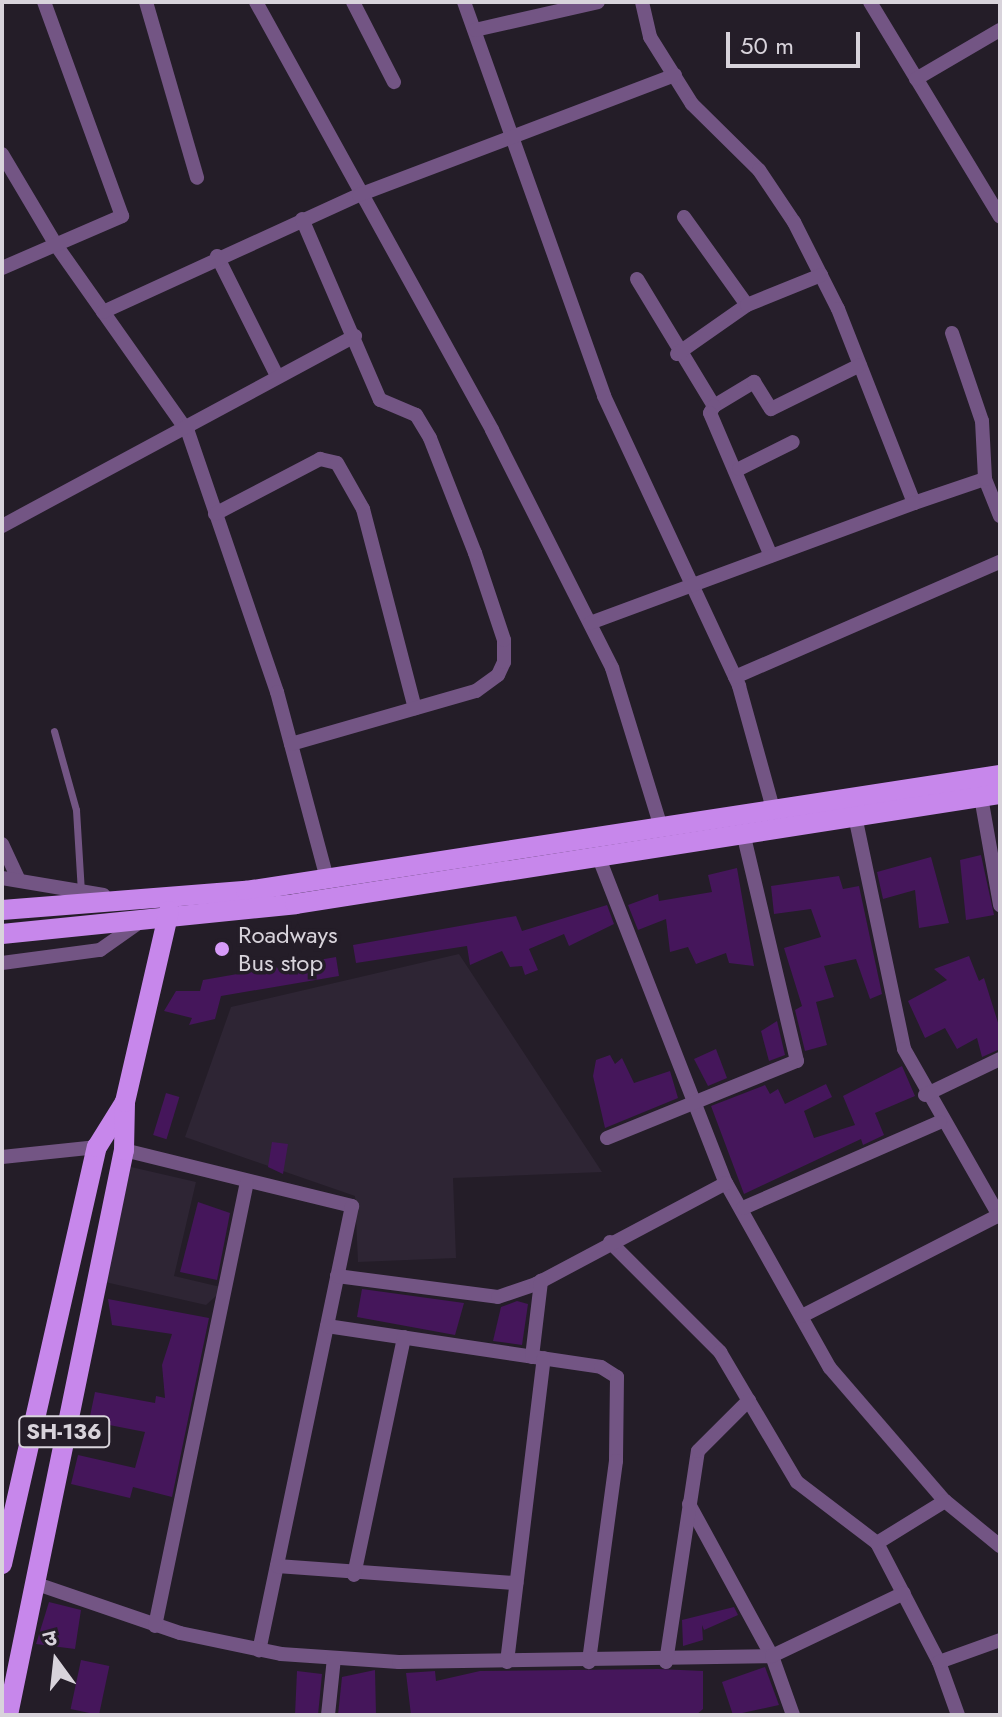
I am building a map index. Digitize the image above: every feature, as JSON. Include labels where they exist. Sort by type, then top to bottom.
[{"type":"main road","points":[[2,910],[171,900],[327,879],[1000,775]]},
{"type":"main road","points":[[2,934],[167,920],[599,858],[743,832],[990,795]]},
{"type":"main road","points":[[125,1102],[171,900]]},
{"type":"main road","name":"SH-136","points":[[2,1564],[9,1509],[97,1147],[125,1102]]},
{"type":"main road","name":"SH-136","points":[[13,1714],[34,1583],[124,1150],[125,1102]]},
{"type":"street","points":[[2,268],[122,216],[44,2]]},
{"type":"street","points":[[146,2],[197,178]]},
{"type":"street","points":[[256,2],[590,623],[631,712],[661,827]]},
{"type":"street","points":[[353,2],[394,82]]},
{"type":"street","points":[[464,2],[514,131],[604,396],[735,677],[773,809]]},
{"type":"street","points":[[475,30],[598,2]]},
{"type":"street","points":[[642,2],[650,37],[692,104],[759,170],[821,275],[914,503]]},
{"type":"street","points":[[870,2],[1000,217]]},
{"type":"street","points":[[916,79],[1000,30]]},
{"type":"street","points":[[103,312],[217,256],[359,195],[514,131],[675,75]]},
{"type":"street","points":[[2,154],[56,245],[183,424],[291,744],[327,879]]},
{"type":"street","points":[[684,217],[747,305]]},
{"type":"street","points":[[291,744],[476,691],[498,675],[504,640],[430,438],[416,415],[380,400],[302,219]]},
{"type":"street","points":[[217,256],[277,376]]},
{"type":"street","points":[[677,354],[747,305],[821,275]]},
{"type":"street","points":[[637,279],[677,354],[714,406]]},
{"type":"street","points":[[952,333],[982,421],[985,479],[1000,516]]},
{"type":"street","points":[[2,525],[183,424],[355,336]]},
{"type":"street","points":[[771,556],[739,469],[710,413],[714,406],[754,382],[771,409],[860,365]]},
{"type":"street","points":[[739,469],[793,442]]},
{"type":"street","points":[[215,514],[320,459],[337,463],[363,509],[415,708]]},
{"type":"street","points":[[590,623],[689,583],[985,479]]},
{"type":"street","points":[[735,677],[1000,562]]},
{"type":"street","points":[[990,795],[1000,905]]},
{"type":"street","points":[[802,1316],[999,1216],[940,1122],[904,1049],[855,816]]},
{"type":"street","points":[[607,1138],[797,1061],[743,832]]},
{"type":"street","points":[[2,844],[18,879]]},
{"type":"street","points":[[599,858],[691,1102],[726,1183],[743,1208],[830,1368],[873,1424],[945,1501],[1000,1546]]},
{"type":"street","points":[[2,878],[81,893],[171,900]]},
{"type":"street","points":[[2,963],[100,950],[137,924]]},
{"type":"street","points":[[925,1095],[1000,1059]]},
{"type":"street","points":[[743,1208],[940,1122]]},
{"type":"street","points":[[2,1157],[97,1147]]},
{"type":"street","points":[[124,1150],[247,1183],[352,1206],[259,1650]]},
{"type":"street","points":[[155,1626],[247,1183]]},
{"type":"street","points":[[337,1276],[498,1297],[541,1281],[726,1183]]},
{"type":"street","points":[[610,1242],[720,1352],[797,1482],[877,1543],[939,1662],[958,1715]]},
{"type":"street","points":[[507,1662],[538,1357],[541,1281]]},
{"type":"street","points":[[327,1326],[601,1367],[617,1377],[616,1461],[589,1662]]},
{"type":"street","points":[[354,1575],[404,1337]]},
{"type":"street","points":[[666,1662],[698,1451],[749,1400]]},
{"type":"street","points":[[877,1543],[945,1501]]},
{"type":"street","points":[[689,1504],[772,1656],[793,1715]]},
{"type":"street","points":[[277,1566],[354,1575],[516,1583]]},
{"type":"street","points":[[34,1583],[155,1626],[259,1650],[334,1658],[507,1662],[666,1662],[772,1656],[904,1593]]},
{"type":"street","points":[[939,1662],[1000,1640]]},
{"type":"street","points":[[328,1715],[334,1658]]},
{"type":"lane","points":[[54,731],[76,810],[81,893]]},
{"type":"shaded area","points":[[459,954],[602,1172],[453,1178],[456,1258],[358,1262],[355,1196],[185,1137],[231,1007]]},
{"type":"shaded area","points":[[131,1167],[196,1182],[174,1276],[225,1288],[206,1305],[105,1282]]},
{"type":"building","points":[[981,855],[994,915],[966,920],[960,860]]},
{"type":"building","points":[[931,857],[949,923],[919,928],[915,890],[883,899],[877,872]]},
{"type":"building","points":[[737,868],[754,966],[729,963],[726,953],[696,964],[688,947],[670,952],[666,919],[638,930],[628,905],[658,894],[659,901],[712,892],[708,875]]},
{"type":"building","points":[[839,876],[843,889],[859,886],[882,994],[870,999],[856,959],[824,966],[834,997],[816,1002],[827,1045],[805,1051],[795,1010],[802,1006],[784,948],[821,937],[811,909],[774,914],[771,886]]},
{"type":"building","points":[[607,905],[614,924],[569,946],[564,934],[529,949],[538,970],[525,975],[522,966],[510,967],[502,951],[470,965],[467,946],[356,963],[353,945],[516,916],[522,931]]},
{"type":"building","points":[[969,956],[979,981],[984,978],[1000,1029],[1000,1049],[982,1057],[977,1038],[957,1049],[945,1028],[925,1038],[908,1001],[947,980],[934,969]]},
{"type":"building","points":[[336,957],[339,976],[221,996],[215,1019],[189,1025],[192,1018],[164,1011],[176,991],[200,991],[203,980]]},
{"type":"building","points":[[777,1021],[785,1055],[769,1061],[761,1031]]},
{"type":"building","points":[[716,1049],[727,1078],[708,1086],[694,1059]]},
{"type":"building","points":[[610,1055],[615,1064],[622,1058],[634,1083],[670,1071],[678,1098],[605,1128],[593,1076],[596,1060]]},
{"type":"building","points":[[902,1066],[915,1096],[875,1113],[884,1135],[863,1145],[861,1139],[744,1194],[711,1106],[765,1085],[770,1094],[778,1089],[785,1104],[826,1084],[832,1097],[804,1111],[814,1138],[855,1125],[843,1096]]},
{"type":"building","points":[[166,1093],[179,1097],[167,1139],[153,1135]]},
{"type":"building","points":[[272,1142],[288,1144],[283,1174],[268,1167]]},
{"type":"building","points":[[198,1202],[230,1213],[217,1280],[180,1272]]},
{"type":"building","points":[[362,1289],[464,1303],[455,1335],[357,1317]]},
{"type":"building","points":[[108,1299],[209,1318],[172,1497],[133,1487],[130,1498],[71,1484],[78,1455],[135,1468],[145,1432],[89,1421],[95,1392],[155,1403],[156,1396],[165,1398],[162,1365],[172,1334],[112,1325]]},
{"type":"building","points":[[517,1301],[528,1304],[522,1345],[493,1341],[501,1307]]},
{"type":"building","points":[[49,1602],[81,1610],[75,1649],[36,1644]]},
{"type":"building","points":[[734,1607],[738,1615],[704,1630],[702,1625],[703,1640],[683,1646],[682,1620]]},
{"type":"building","points":[[81,1660],[109,1666],[99,1715],[71,1709]]},
{"type":"building","points":[[765,1667],[779,1705],[733,1715],[722,1682]]},
{"type":"building","points":[[375,1670],[376,1715],[338,1715],[342,1677]]},
{"type":"building","points":[[297,1671],[322,1674],[318,1715],[295,1715]]},
{"type":"building","points":[[435,1671],[436,1681],[480,1671],[703,1671],[703,1709],[696,1715],[411,1715],[406,1673]]},
{"type":"place","name":"Roadways Bus stop","points":[[222,949]]}]
